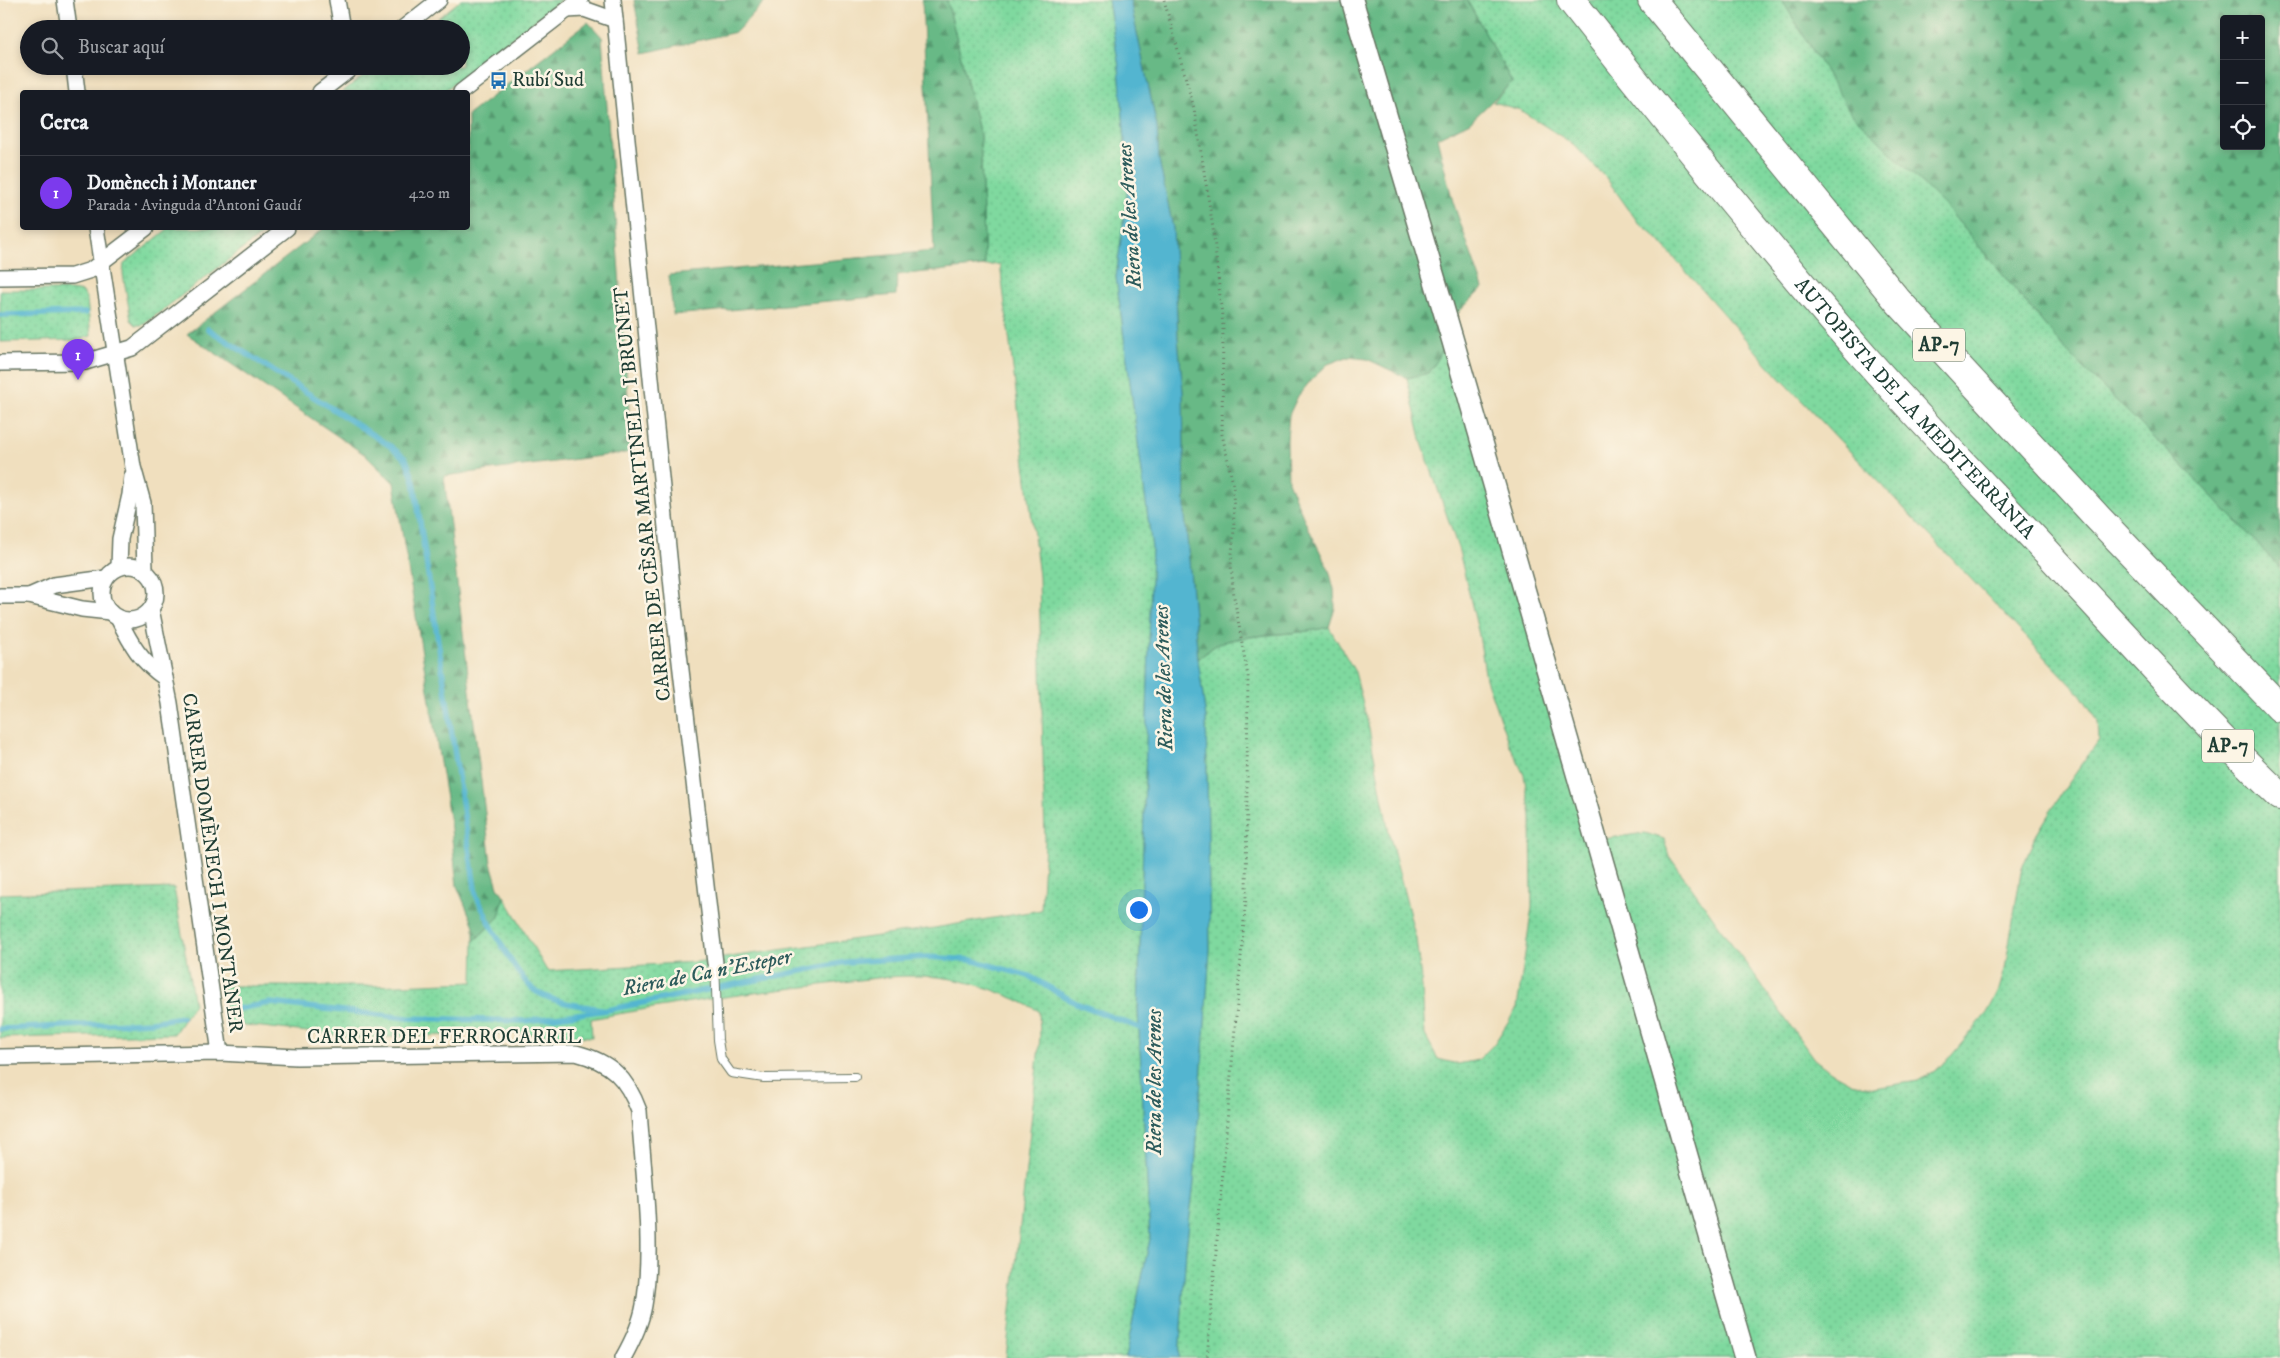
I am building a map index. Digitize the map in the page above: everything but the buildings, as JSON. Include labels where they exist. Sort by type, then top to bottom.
[{"type":"highway","name":"AUTOPISTA DE LA MEDITERRÀNIA","points":[[1571,0],[1703,166],[1854,345],[1947,448],[2179,694],[2231,749],[2280,796]]},
{"type":"highway","name":"AP-7","points":[[1652,0],[1897,300],[2099,519],[2280,708]]},
{"type":"main road","points":[[1352,0],[1454,347],[1745,1358]]},
{"type":"street","points":[[64,0],[67,20]]},
{"type":"street","points":[[337,0],[340,20]]},
{"type":"street","points":[[413,20],[439,0]]},
{"type":"street","points":[[464,90],[580,0]]},
{"type":"street","name":"CARRER DE CÈSAR MARTINELL I BRUNET","points":[[613,0],[676,627],[715,963]]},
{"type":"street","points":[[567,10],[584,9],[615,20]]},
{"type":"street","points":[[75,75],[77,90]]},
{"type":"street","points":[[322,90],[341,75]]},
{"type":"street","points":[[96,230],[133,467],[143,504],[145,570]]},
{"type":"street","points":[[0,277],[72,276],[91,270],[143,230]]},
{"type":"street","points":[[0,363],[85,362],[132,348],[284,230]]},
{"type":"street","points":[[119,567],[120,539],[130,495],[133,467]]},
{"type":"street","points":[[0,596],[29,596],[136,620],[151,609],[156,601],[157,592],[151,576],[137,566],[119,567],[106,578],[54,585],[29,596]]},
{"type":"street","points":[[106,578],[102,596],[114,615]]},
{"type":"street","name":"CARRER DOMÈNECH I MONTANER","points":[[151,609],[165,678],[220,1053]]},
{"type":"street","name":"CARRER DOMÈNECH I MONTANER","points":[[114,615],[148,666],[165,678]]},
{"type":"street","name":"CARRER DEL FERROCARRIL","points":[[0,1058],[220,1053],[297,1057],[576,1053],[593,1058],[607,1065],[621,1077],[632,1092],[640,1111],[648,1271],[644,1307],[631,1343],[623,1358]]},
{"type":"lane","points":[[715,963],[718,1040],[721,1059],[731,1074],[764,1078],[855,1077]]},
{"type":"path","points":[[1164,0],[1194,108],[1214,228],[1223,326],[1222,434],[1233,484],[1234,530],[1231,565],[1234,597],[1248,677],[1246,898],[1207,1358]]},
{"type":"green space","points":[[461,0],[561,0],[470,71],[470,20],[435,20]]},
{"type":"green space","points":[[634,0],[766,0],[736,32],[644,53]]},
{"type":"green space","points":[[922,0],[947,0],[980,135],[985,266],[897,275],[896,295],[673,315],[669,275],[934,251]]},
{"type":"green space","points":[[947,0],[1108,0],[1119,67],[1126,153],[1127,195],[1116,277],[1152,548],[1138,1011],[1150,1239],[1125,1358],[1006,1358],[1040,1037],[1039,1011],[1003,994],[977,985],[938,977],[891,977],[729,996],[591,1019],[592,1037],[509,1033],[361,1038],[227,1023],[222,986],[371,986],[473,982],[474,941],[499,917],[504,896],[547,971],[695,962],[934,928],[1041,910],[1045,843],[1039,576],[1000,264],[985,266],[980,135]]},
{"type":"green space","points":[[1130,0],[1467,0],[1512,82],[1470,122],[1437,138],[1453,202],[1483,288],[1455,316],[1439,357],[1429,373],[1407,378],[1367,359],[1347,357],[1328,364],[1312,379],[1298,396],[1289,415],[1287,440],[1288,481],[1329,570],[1334,589],[1335,608],[1329,627],[1302,632],[1260,635],[1220,643],[1198,659],[1185,516],[1183,392],[1178,338],[1173,228],[1159,160],[1157,127]]},
{"type":"green space","points":[[1467,0],[1782,0],[1851,113],[1946,207],[2069,354],[2202,485],[2280,568],[2280,1358],[1179,1358],[1186,1248],[1194,1182],[1210,949],[1206,719],[1198,659],[1220,643],[1329,627],[1355,672],[1368,724],[1389,833],[1416,939],[1425,1035],[1438,1059],[1458,1064],[1478,1060],[1494,1044],[1517,1008],[1532,907],[1531,816],[1524,775],[1507,739],[1486,679],[1479,635],[1459,551],[1422,443],[1407,378],[1429,373],[1439,357],[1449,334],[1603,839],[1645,833],[1664,839],[1669,856],[1814,1059],[1831,1072],[1851,1083],[1874,1088],[1918,1081],[1936,1070],[1952,1055],[1987,1013],[1998,993],[2005,969],[2021,871],[2034,839],[2059,797],[2099,740],[2098,721],[2081,695],[1770,367],[1653,234],[1637,221],[1607,179],[1573,144],[1520,110],[1493,102],[1512,82]]},
{"type":"green space","points":[[1782,0],[2280,0],[2280,568],[2202,485],[2069,354],[1946,207],[1851,113]]},
{"type":"green space","points":[[588,22],[602,37],[632,452],[444,476],[491,863],[498,887],[504,896],[499,917],[474,941],[474,926],[457,886],[451,829],[394,483],[364,454],[187,334],[321,230],[470,230],[470,113]]},
{"type":"green space","points":[[364,75],[465,75],[446,90],[345,90]]},
{"type":"green space","points":[[166,230],[267,230],[143,325],[136,325],[131,320],[123,274],[124,264]]},
{"type":"green space","points":[[0,290],[71,290],[83,292],[87,300],[91,336],[78,340],[0,342]]},
{"type":"green space","points":[[174,888],[194,1004],[174,1034],[0,1038],[0,894]]},
{"type":"water","name":"Riera de les Arenes","points":[[1108,0],[1130,0],[1157,127],[1159,160],[1173,228],[1178,338],[1183,392],[1185,516],[1198,659],[1206,719],[1210,949],[1194,1182],[1186,1248],[1179,1358],[1125,1358],[1150,1239],[1138,1011],[1152,548],[1116,277],[1127,195],[1126,153],[1119,67]]},
{"type":"waterway","points":[[0,315],[85,313]]},
{"type":"waterway","points":[[208,329],[390,446],[406,459],[414,481],[476,895],[503,948],[529,986],[551,999],[600,1009]]},
{"type":"waterway","name":"Riera de Ca n'Esteper","points":[[237,1009],[270,1003],[408,1018],[526,1021],[607,1010],[846,962],[927,957],[971,960],[1029,976],[1076,1003],[1145,1030]]},
{"type":"waterway","name":"Riera de Ca n'Esteper","points":[[0,1029],[151,1022],[182,1017]]},
{"type":"place","name":"Rubí Sud","points":[[498,80]]},
{"type":"place","name":"Domènech i Montaner","points":[[78,380]]}]
